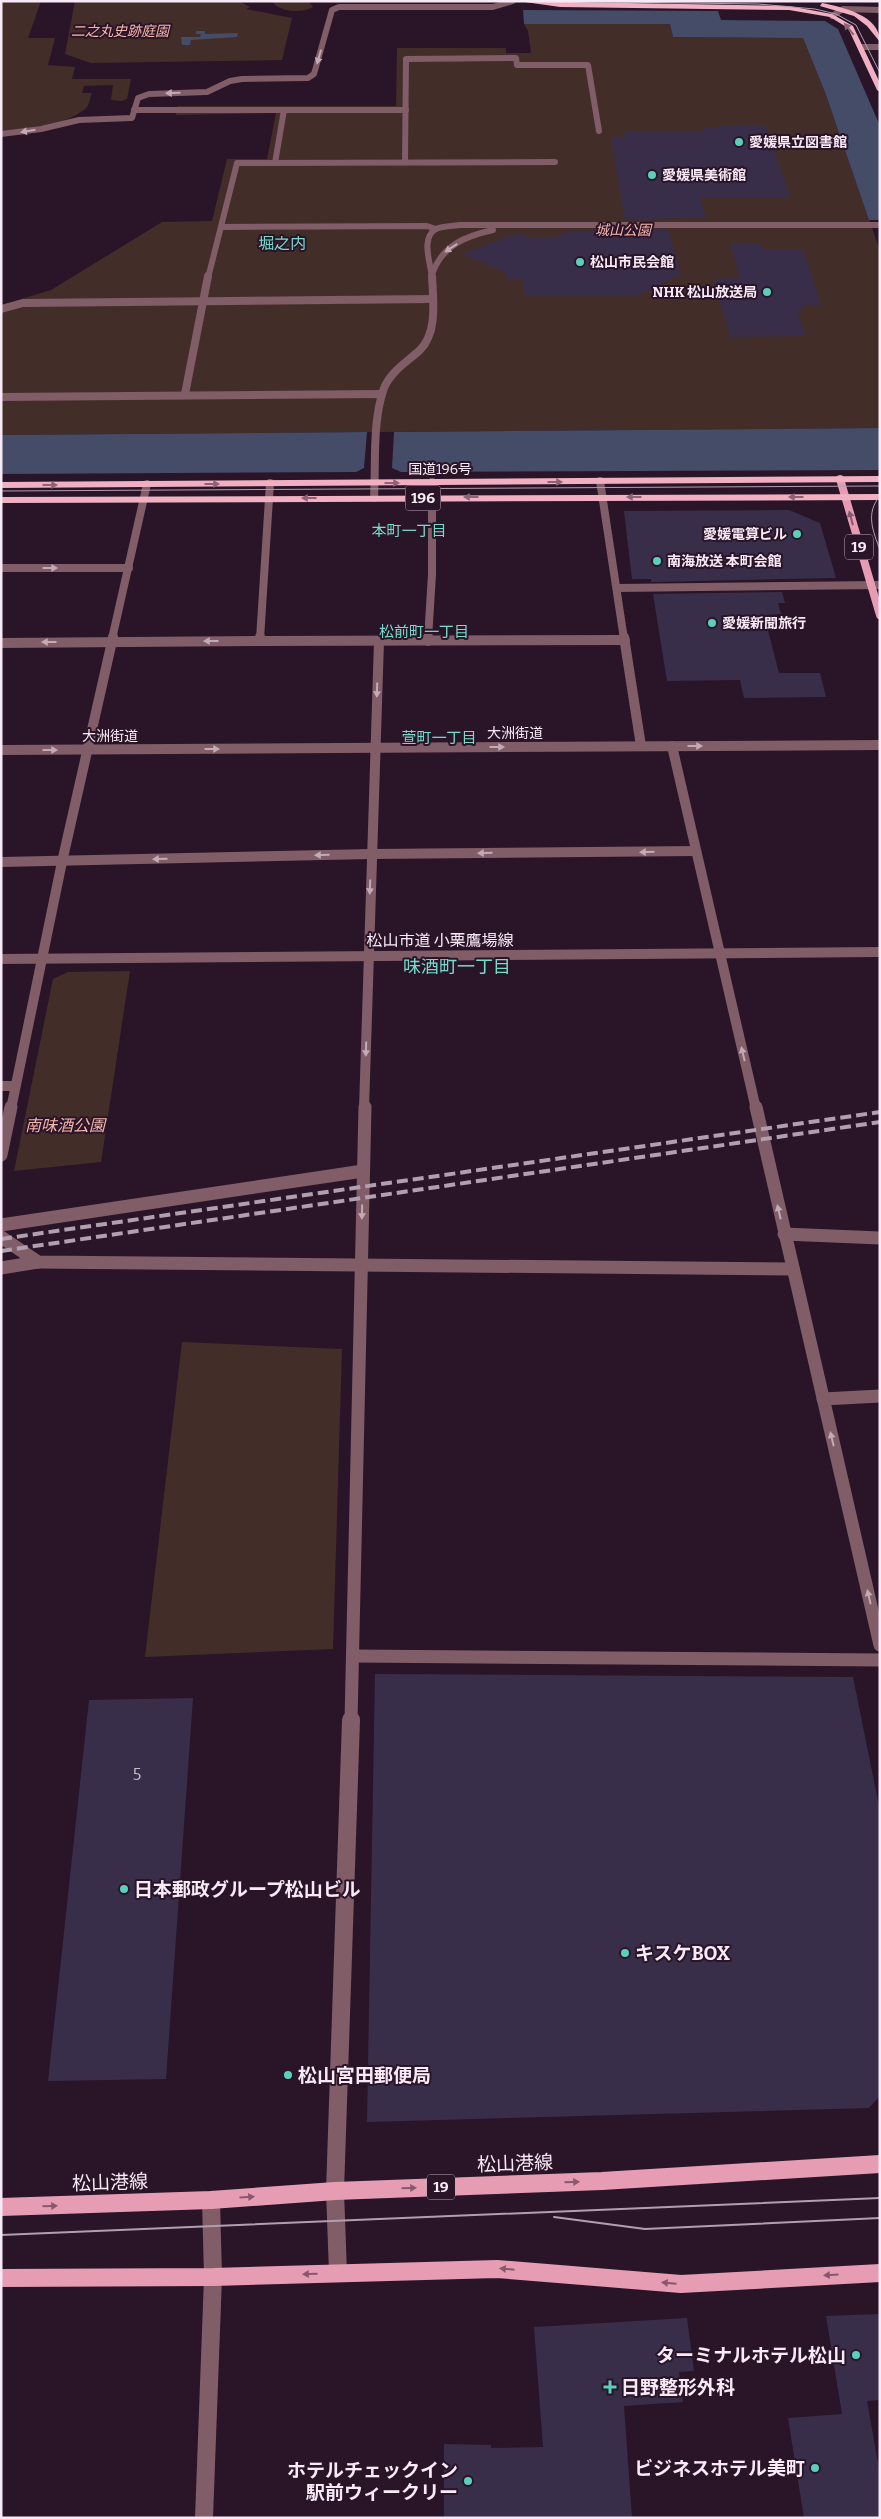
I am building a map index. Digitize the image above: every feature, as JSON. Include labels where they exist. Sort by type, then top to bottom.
[{"type":"highway","points":[[521,1],[560,5],[768,7],[808,10],[832,16],[851,28],[880,90]]},
{"type":"highway","points":[[811,3],[855,14],[870,24],[880,40]]},
{"type":"highway","name":"国道196号","points":[[1,485],[880,478]]},
{"type":"highway","name":"国道196号","points":[[1,500],[880,497]]},
{"type":"main road","name":"19","points":[[840,479],[875,585],[880,615]]},
{"type":"main road","name":"松山港線","points":[[1,2207],[210,2200],[335,2191],[602,2181],[880,2164]]},
{"type":"main road","points":[[1,2278],[213,2277],[497,2268],[681,2284],[880,2273]]},
{"type":"street","points":[[1,134],[41,129],[79,120],[126,120],[132,118],[138,98],[149,94],[207,92],[230,81],[308,78],[314,74],[332,10],[339,7],[494,4],[513,1]]},
{"type":"street","points":[[832,16],[842,10],[880,10]]},
{"type":"street","points":[[832,16],[880,14]]},
{"type":"street","points":[[861,47],[880,47]]},
{"type":"street","points":[[405,162],[406,59],[515,55],[517,65],[588,65],[599,131]]},
{"type":"street","points":[[134,110],[406,110]]},
{"type":"street","points":[[274,163],[284,110]]},
{"type":"street","points":[[185,394],[202,301],[237,162],[555,162]]},
{"type":"street","points":[[221,227],[427,226],[436,229],[460,225],[880,225]]},
{"type":"street","points":[[460,225],[476,228],[479,233]]},
{"type":"street","points":[[432,276],[438,257],[450,248],[479,233],[530,225]]},
{"type":"street","points":[[374,498],[378,408],[382,394],[393,374],[422,348],[430,333],[433,316],[432,276],[428,243],[430,236],[436,229]]},
{"type":"street","points":[[1,309],[23,303],[432,299]]},
{"type":"street","points":[[1,397],[185,394],[382,394]]},
{"type":"street","points":[[600,481],[641,746]]},
{"type":"street","points":[[428,641],[432,574],[432,482]]},
{"type":"street","points":[[260,641],[270,483]]},
{"type":"street","points":[[1,1155],[62,862],[145,500],[147,484]]},
{"type":"street","points":[[1,568],[129,568]]},
{"type":"street","points":[[617,588],[875,585]]},
{"type":"street","points":[[1,643],[625,640]]},
{"type":"street","points":[[338,2274],[335,2191],[353,1656],[371,854],[379,641]]},
{"type":"street","name":"大洲街道","points":[[1,750],[880,745]]},
{"type":"street","points":[[672,746],[880,1644]]},
{"type":"street","points":[[1,862],[371,854],[696,851]]},
{"type":"street","name":"松山市道 小栗鷹場線","points":[[1,959],[880,952]]},
{"type":"street","points":[[1,1086],[15,1086]]},
{"type":"street","points":[[1,1225],[363,1170]]},
{"type":"street","points":[[784,1234],[880,1238]]},
{"type":"street","points":[[1,1238],[38,1262]]},
{"type":"street","points":[[1,1268],[38,1262],[793,1269]]},
{"type":"street","points":[[823,1399],[880,1396]]},
{"type":"street","points":[[353,1656],[880,1660]]},
{"type":"street","points":[[204,2518],[213,2277],[210,2200]]},
{"type":"green space","points":[[1,1],[41,1],[28,38],[55,38],[48,65],[75,67],[72,79],[131,79],[127,99],[122,101],[111,100],[113,85],[84,86],[82,93],[92,93],[89,104],[70,118],[47,125],[1,131]]},
{"type":"green space","name":"二之丸史跡庭園","points":[[75,1],[239,1],[250,7],[246,9],[292,18],[282,60],[91,63],[65,54]]},
{"type":"green space","points":[[272,1],[308,1],[313,7],[303,11],[291,11],[279,8]]},
{"type":"green space","name":"城山公園","points":[[524,24],[670,24],[673,37],[803,38],[826,95],[880,251],[880,428],[1,435],[1,305],[51,290],[162,222],[212,221],[227,159],[267,159],[276,113],[176,115],[177,106],[396,106],[397,48],[506,48],[506,53],[531,53],[528,31]]},
{"type":"green space","name":"南味酒公園","points":[[130,971],[101,1162],[14,1171],[53,979],[68,972]]},
{"type":"green space","points":[[182,1342],[342,1349],[333,1649],[145,1657]]},
{"type":"water","points":[[523,10],[718,11],[721,20],[825,21],[838,29],[880,126],[880,220],[869,220],[826,95],[803,38],[673,37],[670,24],[524,24]]},
{"type":"water","points":[[196,31],[205,31],[205,34],[238,33],[237,37],[191,40],[190,45],[182,45],[181,37],[200,37],[201,34],[196,34]]},
{"type":"water","points":[[880,428],[880,470],[401,472],[392,468],[394,432]]},
{"type":"water","points":[[367,432],[364,468],[356,472],[1,474],[1,435]]},
{"type":"building","points":[[718,125],[765,125],[790,197],[700,197],[706,217],[625,220],[611,137],[625,137],[624,132],[705,132],[703,128],[719,128]]},
{"type":"building","name":"松山市民会館","points":[[668,230],[681,274],[636,296],[525,296],[523,280],[507,280],[505,272],[462,254],[517,233],[527,237],[553,238],[570,231]]},
{"type":"building","name":"NHK 松山放送局","points":[[730,243],[761,243],[763,249],[803,249],[821,305],[801,305],[803,312],[797,312],[806,336],[730,337],[714,279],[740,278]]},
{"type":"building","points":[[789,510],[820,523],[836,578],[651,582],[651,579],[632,579],[624,511]]},
{"type":"building","points":[[782,592],[785,603],[778,603],[781,614],[764,615],[779,673],[820,673],[826,697],[744,698],[740,680],[667,681],[653,594]]},
{"type":"building","name":"キスケBOX","points":[[375,1674],[853,1677],[880,1811],[880,2096],[869,2108],[367,2122]]},
{"type":"building","name":"日本郵政グループ松山ビル","points":[[193,1698],[166,2079],[48,2081],[89,1700]]},
{"type":"building","points":[[880,2314],[880,2400],[867,2401],[880,2474],[880,2518],[804,2518],[788,2418],[842,2414],[826,2316]]},
{"type":"building","points":[[687,2318],[694,2371],[679,2372],[683,2402],[624,2406],[632,2518],[444,2518],[444,2444],[491,2445],[491,2448],[543,2447],[534,2327]]},
{"type":"tram line","points":[[540,1],[758,4],[815,9],[836,14],[856,25],[880,73]]},
{"type":"tram line","points":[[1,491],[880,486]]},
{"type":"tram line","points":[[880,496],[875,502],[872,516],[873,529],[880,550]]},
{"type":"tram line","points":[[1,2235],[880,2198]]},
{"type":"tram line","points":[[554,2217],[645,2229],[880,2218]]},
{"type":"railway","points":[[1,1239],[880,1112]]},
{"type":"railway","points":[[1,1251],[880,1122]]},
{"type":"place","name":"愛媛県立図書館","points":[[739,142]]},
{"type":"place","name":"愛媛県美術館","points":[[652,175]]},
{"type":"place","name":"松山市民会館","points":[[580,262]]},
{"type":"place","name":"NHK 松山放送局","points":[[767,292]]},
{"type":"place","name":"愛媛電算ビル","points":[[797,534]]},
{"type":"place","name":"南海放送 本町会館","points":[[657,561]]},
{"type":"place","name":"愛媛新聞旅行","points":[[712,623]]},
{"type":"place","name":"日本郵政グループ松山ビル","points":[[124,1889]]},
{"type":"place","name":"キスケBOX","points":[[625,1953]]},
{"type":"place","name":"松山宮田郵便局","points":[[288,2075]]},
{"type":"place","name":"ターミナルホテル松山","points":[[856,2355]]},
{"type":"place","name":"日野整形外科","points":[[610,2387]]},
{"type":"place","name":"ビジネスホテル美町","points":[[815,2468]]},
{"type":"place","name":"ホテルチェックイン 駅前ウィークリー","points":[[468,2481]]},
{"type":"district","name":"堀之内","points":[[282,243]]},
{"type":"district","name":"本町一丁目","points":[[409,531]]},
{"type":"district","name":"松前町一丁目","points":[[424,632]]},
{"type":"district","name":"萱町一丁目","points":[[439,738]]},
{"type":"district","name":"味酒町一丁目","points":[[457,967]]}]
